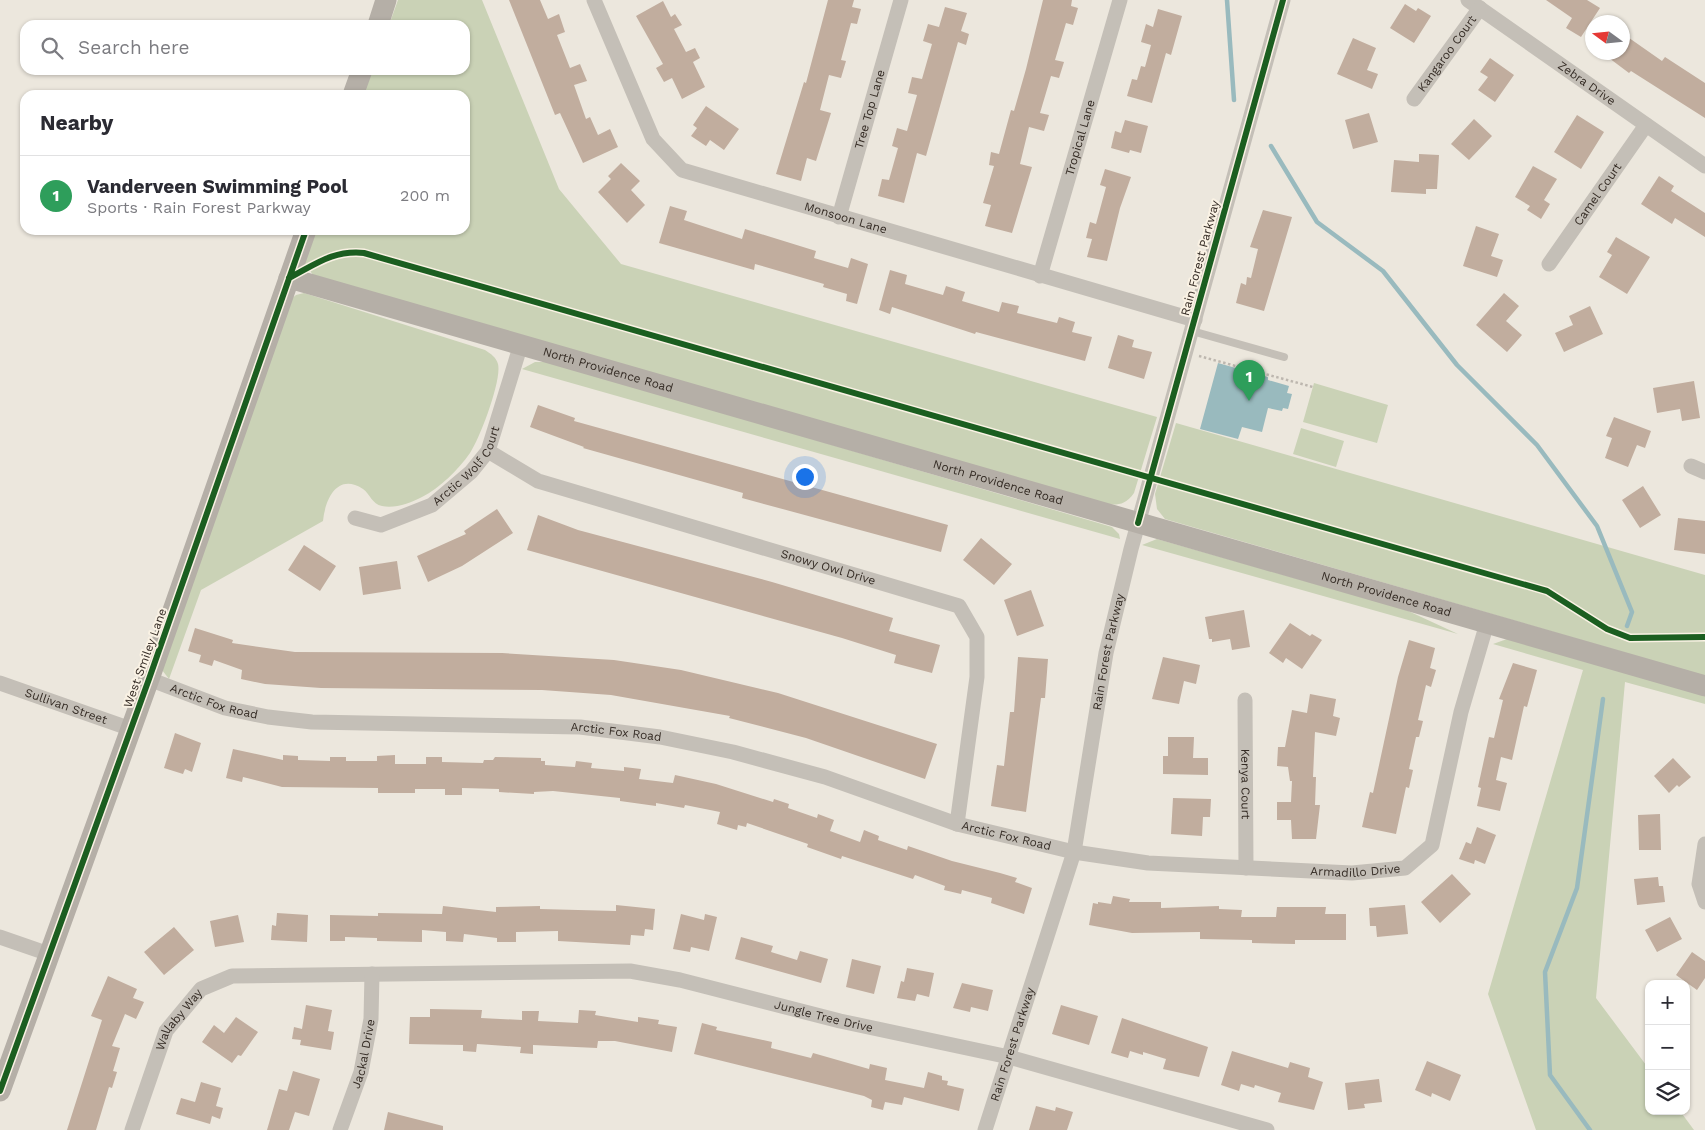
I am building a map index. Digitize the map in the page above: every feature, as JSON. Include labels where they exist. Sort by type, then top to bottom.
[{"type":"street","points":[[380,20],[386,0]]},
{"type":"street","name":"Monsoon Lane","points":[[594,0],[652,139],[682,170],[1040,276],[1193,326]]},
{"type":"street","name":"Tree Top Lane","points":[[840,217],[901,0]]},
{"type":"street","name":"Tropical Lane","points":[[1040,276],[1120,0]]},
{"type":"street","name":"Rain Forest Parkway","points":[[985,1130],[1074,852],[1106,652],[1138,523],[1283,0]]},
{"type":"street","name":"Kangaroo Court","points":[[1414,99],[1474,4]]},
{"type":"street","name":"Zebra Drive","points":[[1474,4],[1705,166]]},
{"type":"street","points":[[355,90],[360,75]]},
{"type":"street","name":"Camel Court","points":[[1550,264],[1646,125]]},
{"type":"street","name":"West Smiley Lane","points":[[0,1091],[5,1064],[49,954],[131,729],[304,235]]},
{"type":"street","name":"North Providence Road","points":[[289,278],[1705,686]]},
{"type":"street","name":"Arctic Wolf Court","points":[[354,518],[380,525],[432,506],[472,472],[488,451],[521,344]]},
{"type":"street","name":"Snowy Owl Drive","points":[[488,451],[538,481],[959,606],[977,637],[977,677],[957,824]]},
{"type":"street","name":"Armadillo Drive","points":[[1074,852],[1148,863],[1246,868],[1352,873],[1405,868],[1432,845],[1461,712],[1487,623]]},
{"type":"street","name":"Arctic Fox Road","points":[[149,679],[225,708],[268,717],[312,722],[580,727],[660,737],[733,752],[825,776],[957,824],[1074,852]]},
{"type":"street","name":"Sullivan Street","points":[[0,683],[131,729]]},
{"type":"street","name":"Kenya Court","points":[[1246,700],[1246,868]]},
{"type":"street","points":[[1705,844],[1699,884],[1705,902]]},
{"type":"street","points":[[0,937],[49,954]]},
{"type":"street","name":"Jungle Tree Drive","points":[[372,974],[630,971],[680,980],[840,1021],[1009,1058],[1266,1130]]},
{"type":"street","name":"Wallaby Way","points":[[132,1130],[166,1031],[201,990],[232,976],[372,974]]},
{"type":"street","name":"Jackal Drive","points":[[340,1130],[361,1072],[371,1018],[372,974]]},
{"type":"lane","points":[[1193,326],[1284,357]]},
{"type":"path","points":[[1199,356],[1313,387]]},
{"type":"green space","points":[[398,0],[482,0],[559,189],[621,264],[1157,417],[1134,493],[1120,504],[1103,504],[313,275],[304,262],[313,235],[470,235],[470,90],[365,90],[370,75],[470,75],[470,20],[391,20]]},
{"type":"green space","points":[[304,293],[485,350],[495,358],[498,364],[494,395],[470,453],[448,478],[429,493],[408,503],[387,507],[373,501],[363,489],[354,485],[346,484],[339,486],[326,505],[323,521],[201,590],[169,679],[162,670],[289,301],[296,295]]},
{"type":"green space","points":[[535,362],[550,362],[1112,527],[1119,534],[1120,539],[522,369]]},
{"type":"green space","points":[[1314,383],[1388,405],[1377,443],[1303,422]]},
{"type":"green space","points":[[1176,423],[1705,575],[1705,676],[1165,519],[1157,509],[1155,494]]},
{"type":"green space","points":[[1301,428],[1344,441],[1336,467],[1293,454]]},
{"type":"green space","points":[[1157,539],[1404,609],[1458,634],[1142,545]]},
{"type":"green space","points":[[1507,639],[1705,695],[1705,704],[1625,682],[1596,998],[1645,1064],[1645,1115],[1683,1115],[1694,1130],[1536,1130],[1488,994],[1583,670],[1493,644]]},
{"type":"water","points":[[1218,363],[1268,377],[1268,380],[1289,386],[1287,393],[1292,394],[1288,409],[1283,408],[1282,411],[1268,408],[1262,432],[1242,427],[1238,439],[1200,429]]},
{"type":"building","points":[[509,0],[540,0],[548,19],[559,14],[565,32],[557,35],[570,68],[580,64],[587,81],[574,85],[586,119],[590,117],[598,135],[610,129],[618,147],[583,163],[560,113],[555,115]]},
{"type":"building","points":[[828,0],[854,0],[852,7],[861,9],[857,24],[851,23],[841,60],[846,61],[841,78],[829,75],[820,110],[831,113],[816,161],[807,158],[801,181],[776,174],[804,82],[806,83]]},
{"type":"building","points":[[1043,0],[1072,0],[1071,6],[1078,8],[1073,25],[1066,23],[1055,60],[1064,62],[1059,78],[1051,76],[1040,113],[1049,115],[1044,131],[1029,127],[1020,164],[1032,167],[1012,233],[985,226],[991,205],[983,203],[994,166],[989,165],[991,152],[999,154],[1011,110],[1014,111]]},
{"type":"building","points":[[1546,0],[1587,0],[1600,8],[1595,15],[1585,15],[1585,31],[1581,37],[1566,28],[1572,18]]},
{"type":"building","points":[[663,1],[671,17],[675,14],[682,25],[674,29],[686,52],[695,48],[700,58],[693,62],[705,87],[682,99],[672,78],[664,82],[656,68],[663,64],[636,16]]},
{"type":"building","points":[[1405,4],[1416,11],[1418,8],[1431,16],[1414,43],[1390,28]]},
{"type":"building","points":[[945,7],[967,13],[961,31],[969,34],[966,45],[958,42],[926,156],[917,153],[904,203],[878,196],[882,179],[889,180],[898,148],[892,146],[897,128],[907,131],[917,95],[908,93],[912,77],[922,79],[932,44],[923,41],[928,24],[939,27]]},
{"type":"building","points":[[1158,9],[1182,16],[1171,55],[1166,53],[1152,103],[1127,96],[1132,79],[1137,80],[1141,66],[1145,67],[1151,45],[1141,42],[1146,24],[1153,27]]},
{"type":"building","points":[[1353,38],[1376,48],[1367,70],[1378,74],[1372,89],[1337,74]]},
{"type":"building","points":[[1630,39],[1662,61],[1665,57],[1705,83],[1705,118],[1631,71],[1629,73],[1612,60],[1630,60]]},
{"type":"building","points":[[1490,58],[1514,75],[1495,102],[1478,90],[1488,77],[1480,72]]},
{"type":"building","points":[[706,106],[739,129],[724,150],[710,140],[706,146],[691,136],[697,128],[693,125]]},
{"type":"building","points":[[1369,113],[1378,142],[1353,149],[1345,120]]},
{"type":"building","points":[[1577,115],[1604,132],[1581,169],[1554,152]]},
{"type":"building","points":[[1474,119],[1492,136],[1469,160],[1451,144]]},
{"type":"building","points":[[1125,120],[1148,126],[1141,153],[1130,150],[1129,153],[1111,148],[1115,131],[1121,133]]},
{"type":"building","points":[[1419,154],[1439,155],[1437,189],[1426,189],[1426,194],[1391,192],[1394,160],[1419,162]]},
{"type":"building","points":[[621,163],[640,181],[631,190],[645,205],[627,223],[598,192],[611,179],[608,176]]},
{"type":"building","points":[[1533,166],[1557,179],[1544,200],[1550,204],[1541,219],[1527,210],[1530,206],[1515,197]]},
{"type":"building","points":[[1105,169],[1131,177],[1120,208],[1107,261],[1087,257],[1092,239],[1086,238],[1090,222],[1096,224],[1106,187],[1100,185]]},
{"type":"building","points":[[1659,176],[1674,186],[1671,191],[1705,213],[1705,237],[1675,218],[1672,224],[1641,204]]},
{"type":"building","points":[[670,206],[687,211],[684,220],[742,239],[745,229],[816,251],[814,258],[848,268],[851,258],[868,264],[857,304],[846,301],[847,294],[823,287],[824,284],[755,264],[754,270],[659,243]]},
{"type":"building","points":[[1263,210],[1292,217],[1264,311],[1236,303],[1241,283],[1246,285],[1247,277],[1251,278],[1258,249],[1250,247]]},
{"type":"building","points":[[1476,226],[1499,234],[1491,256],[1503,260],[1497,277],[1463,266]]},
{"type":"building","points":[[1616,237],[1650,257],[1627,294],[1599,277],[1612,255],[1607,252]]},
{"type":"building","points":[[890,270],[907,275],[905,284],[943,295],[946,286],[965,292],[962,301],[999,312],[1002,302],[1019,306],[1017,313],[1057,323],[1059,317],[1075,322],[1072,332],[1092,337],[1085,361],[976,332],[975,334],[892,307],[890,314],[879,310]]},
{"type":"building","points":[[1504,293],[1519,306],[1506,321],[1522,335],[1507,352],[1476,325]]},
{"type":"building","points":[[1590,306],[1603,334],[1564,352],[1555,333],[1573,325],[1569,316]]},
{"type":"building","points":[[1118,335],[1134,340],[1132,347],[1152,352],[1144,379],[1108,368]]},
{"type":"building","points":[[1694,381],[1700,418],[1682,421],[1680,409],[1657,413],[1653,388]]},
{"type":"building","points":[[538,405],[575,418],[574,421],[948,525],[941,552],[742,498],[743,493],[583,448],[530,427]]},
{"type":"building","points":[[1614,417],[1651,431],[1645,448],[1637,445],[1628,467],[1605,458],[1612,438],[1606,436]]},
{"type":"building","points":[[1643,486],[1661,515],[1640,528],[1622,500]]},
{"type":"building","points":[[497,509],[513,533],[462,566],[428,582],[417,556],[466,534],[464,531]]},
{"type":"building","points":[[538,515],[578,530],[772,582],[893,618],[889,631],[940,645],[932,673],[894,663],[896,655],[842,638],[527,550]]},
{"type":"building","points":[[1678,518],[1705,521],[1705,554],[1674,550]]},
{"type":"building","points":[[981,538],[1012,564],[994,585],[963,560]]},
{"type":"building","points":[[304,545],[336,566],[320,591],[288,570]]},
{"type":"building","points":[[397,561],[401,589],[363,595],[359,567]]},
{"type":"building","points":[[1031,590],[1044,626],[1017,636],[1004,600]]},
{"type":"building","points":[[1244,610],[1250,647],[1232,650],[1230,639],[1212,642],[1212,639],[1209,639],[1205,617]]},
{"type":"building","points":[[1290,623],[1310,636],[1312,634],[1322,640],[1302,669],[1286,658],[1283,663],[1269,653]]},
{"type":"building","points":[[195,628],[233,640],[232,643],[295,652],[502,653],[614,660],[681,670],[778,693],[937,744],[925,779],[806,738],[729,718],[730,716],[611,695],[542,690],[321,688],[265,684],[241,679],[242,670],[214,660],[212,666],[199,662],[201,655],[188,651]]},
{"type":"building","points":[[1409,640],[1435,648],[1430,668],[1436,670],[1431,687],[1426,685],[1418,720],[1423,721],[1419,737],[1416,737],[1409,769],[1413,770],[1409,788],[1406,787],[1396,834],[1362,827],[1370,792],[1373,793],[1398,677]]},
{"type":"building","points":[[1018,657],[1048,659],[1045,698],[1041,698],[1026,812],[991,806],[997,765],[1004,766],[1010,712],[1014,712]]},
{"type":"building","points":[[1163,657],[1200,665],[1196,684],[1184,681],[1179,704],[1152,699]]},
{"type":"building","points":[[1513,663],[1537,670],[1527,707],[1524,706],[1512,760],[1501,757],[1496,780],[1507,783],[1500,811],[1477,806],[1481,788],[1478,787],[1489,737],[1494,738],[1503,700],[1499,699]]},
{"type":"building","points":[[1310,694],[1336,699],[1333,716],[1340,718],[1336,736],[1315,732],[1313,777],[1316,777],[1315,805],[1320,805],[1316,839],[1292,839],[1291,820],[1277,820],[1277,802],[1291,802],[1292,781],[1290,781],[1288,767],[1277,766],[1278,747],[1285,747],[1292,710],[1307,713]]},
{"type":"building","points":[[175,733],[201,743],[192,772],[185,769],[183,774],[164,768]]},
{"type":"building","points":[[1168,737],[1194,737],[1193,758],[1208,758],[1208,775],[1163,774],[1163,756],[1168,756]]},
{"type":"building","points":[[233,749],[283,760],[283,755],[298,756],[298,760],[330,761],[330,757],[346,757],[346,761],[377,761],[377,756],[395,755],[395,764],[426,764],[426,757],[442,757],[442,762],[483,763],[484,760],[493,760],[495,757],[541,758],[541,761],[545,761],[545,765],[575,767],[576,761],[592,763],[591,768],[624,771],[624,767],[641,769],[639,779],[673,783],[675,775],[716,784],[773,802],[774,799],[789,804],[788,808],[817,818],[818,814],[834,820],[830,831],[860,842],[864,830],[879,836],[878,840],[907,850],[908,846],[952,861],[1017,878],[1015,882],[1032,888],[1024,914],[991,903],[992,898],[962,890],[961,894],[944,890],[945,886],[915,875],[913,879],[842,856],[841,859],[807,847],[808,844],[747,823],[746,827],[738,825],[737,830],[717,824],[720,812],[685,805],[684,808],[656,803],[656,806],[620,801],[620,798],[553,791],[534,792],[534,794],[499,792],[499,789],[462,788],[462,795],[445,795],[445,789],[415,789],[415,793],[378,793],[378,788],[282,787],[243,777],[242,782],[226,778]]},
{"type":"building","points":[[1673,758],[1691,777],[1679,787],[1677,785],[1669,793],[1654,776]]},
{"type":"building","points":[[1173,798],[1211,799],[1210,817],[1203,817],[1202,836],[1171,834]]},
{"type":"building","points":[[1660,814],[1661,850],[1639,850],[1638,815]]},
{"type":"building","points":[[1477,827],[1496,835],[1485,864],[1475,860],[1474,864],[1459,859],[1466,842],[1471,844]]},
{"type":"building","points":[[1452,874],[1471,894],[1440,923],[1421,902]]},
{"type":"building","points":[[1658,877],[1659,886],[1663,886],[1665,902],[1637,905],[1634,879]]},
{"type":"building","points":[[1113,896],[1130,899],[1129,902],[1161,902],[1161,908],[1219,906],[1219,909],[1242,910],[1241,917],[1276,917],[1277,907],[1326,907],[1325,914],[1346,914],[1346,940],[1295,940],[1295,944],[1252,943],[1252,940],[1200,939],[1200,932],[1132,933],[1089,925],[1093,903],[1111,904]]},
{"type":"building","points":[[616,905],[655,909],[653,930],[645,929],[644,936],[631,935],[630,945],[558,941],[558,931],[516,932],[516,942],[497,942],[497,938],[464,934],[463,942],[446,941],[446,932],[422,930],[422,942],[377,941],[377,938],[345,937],[345,941],[330,941],[330,915],[378,916],[378,913],[442,914],[443,906],[496,912],[496,907],[540,906],[540,909],[616,911]]},
{"type":"building","points":[[1405,905],[1408,934],[1377,937],[1376,926],[1370,926],[1369,908]]},
{"type":"building","points":[[277,913],[308,915],[307,942],[271,940],[272,925],[276,926]]},
{"type":"building","points":[[681,914],[704,920],[705,914],[717,917],[709,951],[691,947],[690,952],[673,949]]},
{"type":"building","points":[[238,915],[244,942],[215,947],[210,921]]},
{"type":"building","points":[[1670,917],[1682,939],[1657,952],[1645,930]]},
{"type":"building","points":[[174,927],[194,950],[164,975],[144,952]]},
{"type":"building","points":[[741,937],[773,946],[771,952],[797,960],[800,951],[828,959],[821,983],[735,959]]},
{"type":"building","points":[[1692,952],[1705,961],[1705,978],[1697,990],[1690,985],[1690,980],[1683,980],[1676,975]]},
{"type":"building","points":[[852,959],[881,966],[874,994],[846,987]]},
{"type":"building","points":[[907,968],[934,973],[929,997],[917,994],[915,1001],[897,998],[901,981],[904,982]]},
{"type":"building","points":[[108,976],[137,989],[133,998],[144,1002],[136,1019],[125,1014],[112,1046],[120,1048],[113,1071],[117,1072],[112,1088],[109,1087],[96,1130],[67,1130],[102,1020],[91,1016]]},
{"type":"building","points":[[962,983],[993,990],[988,1011],[971,1007],[970,1012],[953,1008]]},
{"type":"building","points":[[306,1005],[332,1010],[328,1031],[334,1032],[331,1050],[300,1045],[301,1040],[292,1039],[294,1027],[302,1029]]},
{"type":"building","points":[[1061,1005],[1098,1016],[1089,1045],[1052,1034]]},
{"type":"building","points":[[430,1009],[482,1010],[481,1018],[522,1020],[522,1011],[539,1011],[538,1021],[578,1023],[579,1010],[596,1011],[595,1015],[638,1022],[638,1017],[659,1020],[658,1024],[677,1027],[672,1052],[615,1041],[598,1041],[597,1048],[533,1045],[533,1054],[520,1053],[521,1047],[477,1044],[476,1052],[463,1051],[463,1045],[409,1044],[410,1017],[430,1017]]},
{"type":"building","points":[[236,1017],[258,1032],[241,1056],[238,1055],[232,1063],[202,1042],[214,1025],[224,1033]]},
{"type":"building","points":[[1122,1018],[1208,1047],[1199,1077],[1163,1069],[1166,1059],[1143,1052],[1143,1055],[1130,1051],[1128,1058],[1111,1053]]},
{"type":"building","points":[[702,1023],[717,1027],[716,1030],[772,1042],[771,1048],[811,1058],[813,1053],[869,1069],[870,1064],[887,1068],[885,1080],[924,1088],[928,1072],[942,1076],[942,1080],[948,1081],[947,1085],[964,1089],[959,1111],[904,1097],[902,1105],[885,1102],[883,1110],[871,1107],[872,1100],[864,1096],[694,1054]]},
{"type":"building","points":[[1232,1051],[1288,1068],[1290,1062],[1310,1068],[1308,1077],[1323,1082],[1314,1110],[1278,1102],[1281,1093],[1255,1085],[1254,1088],[1241,1084],[1239,1091],[1221,1085]]},
{"type":"building","points":[[1427,1061],[1461,1075],[1450,1101],[1432,1093],[1431,1097],[1415,1090]]},
{"type":"building","points":[[293,1071],[320,1079],[309,1116],[295,1112],[289,1130],[267,1130],[279,1089],[287,1091]]},
{"type":"building","points":[[1379,1079],[1382,1102],[1364,1104],[1365,1108],[1348,1110],[1345,1083]]},
{"type":"building","points":[[201,1082],[221,1088],[216,1106],[223,1108],[220,1119],[212,1116],[210,1124],[176,1114],[181,1098],[195,1102]]},
{"type":"building","points":[[1036,1106],[1055,1111],[1056,1107],[1073,1112],[1067,1130],[1029,1130]]},
{"type":"building","points":[[388,1112],[443,1126],[443,1130],[384,1130]]},
{"type":"waterway","points":[[1227,0],[1234,100]]},
{"type":"waterway","points":[[1271,146],[1317,222],[1383,271],[1457,365],[1537,445],[1597,526],[1632,612],[1627,626]]},
{"type":"waterway","points":[[1590,1130],[1550,1075],[1545,972],[1577,888],[1603,699]]},
{"type":"cycle path","points":[[1138,523],[1283,0]]},
{"type":"cycle path","points":[[0,1091],[149,679],[304,235]]},
{"type":"cycle path","points":[[289,278],[325,259],[343,254],[364,253],[1547,591],[1607,629],[1630,638],[1705,637]]},
{"type":"place","name":"Vanderveen Swimming Pool","points":[[1249,401]]}]
